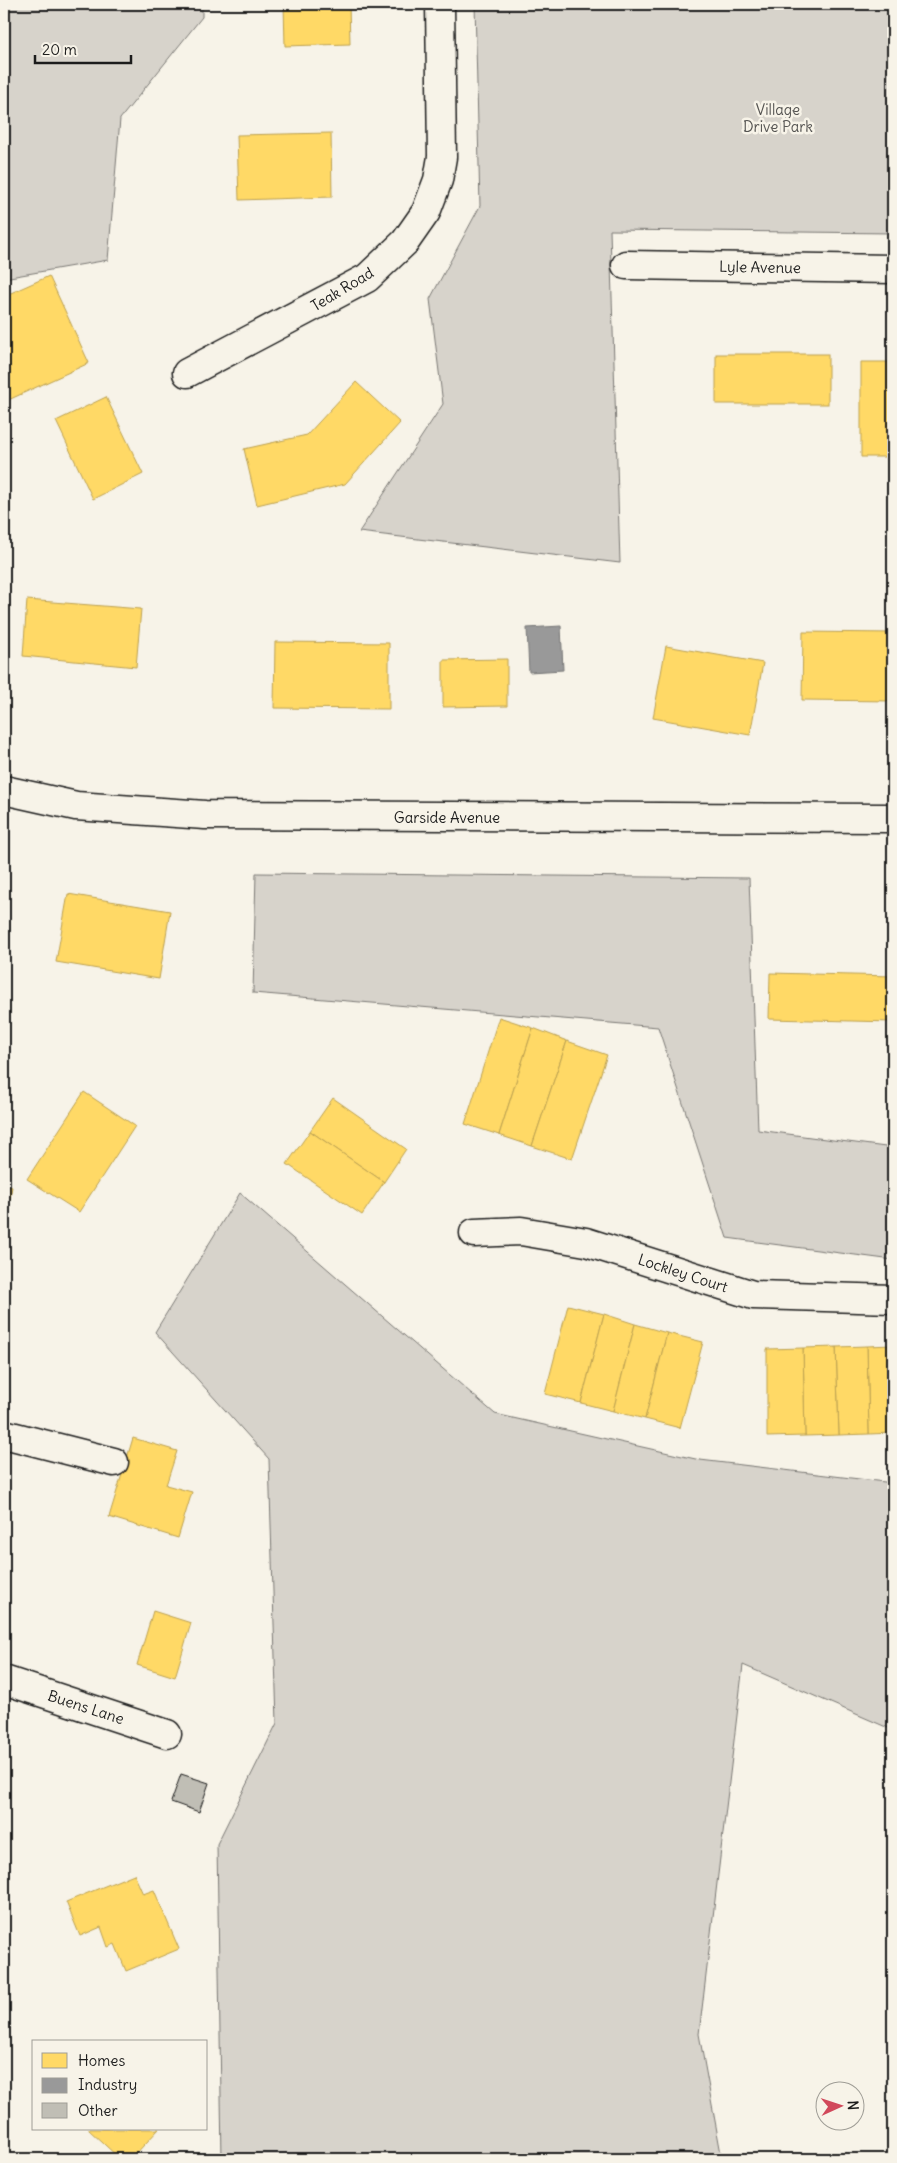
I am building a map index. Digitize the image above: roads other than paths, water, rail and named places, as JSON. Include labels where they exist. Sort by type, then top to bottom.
[{"type":"street","name":"Teak Road","points":[[187,373],[367,278],[405,242],[426,212],[438,180],[442,158],[440,4]]},
{"type":"street","name":"Lyle Avenue","points":[[626,265],[893,269]]},
{"type":"street","name":"Garside Avenue","points":[[4,790],[76,806],[205,815],[893,818]]},
{"type":"street","name":"Lockley Court","points":[[474,1233],[521,1231],[586,1242],[753,1295],[893,1299]]},
{"type":"street","points":[[4,1434],[114,1462]]},
{"type":"street","name":"Buens Lane","points":[[4,1680],[167,1734]]},
{"type":"park label","name":"Village Drive Park","points":[[778,118]]}]
